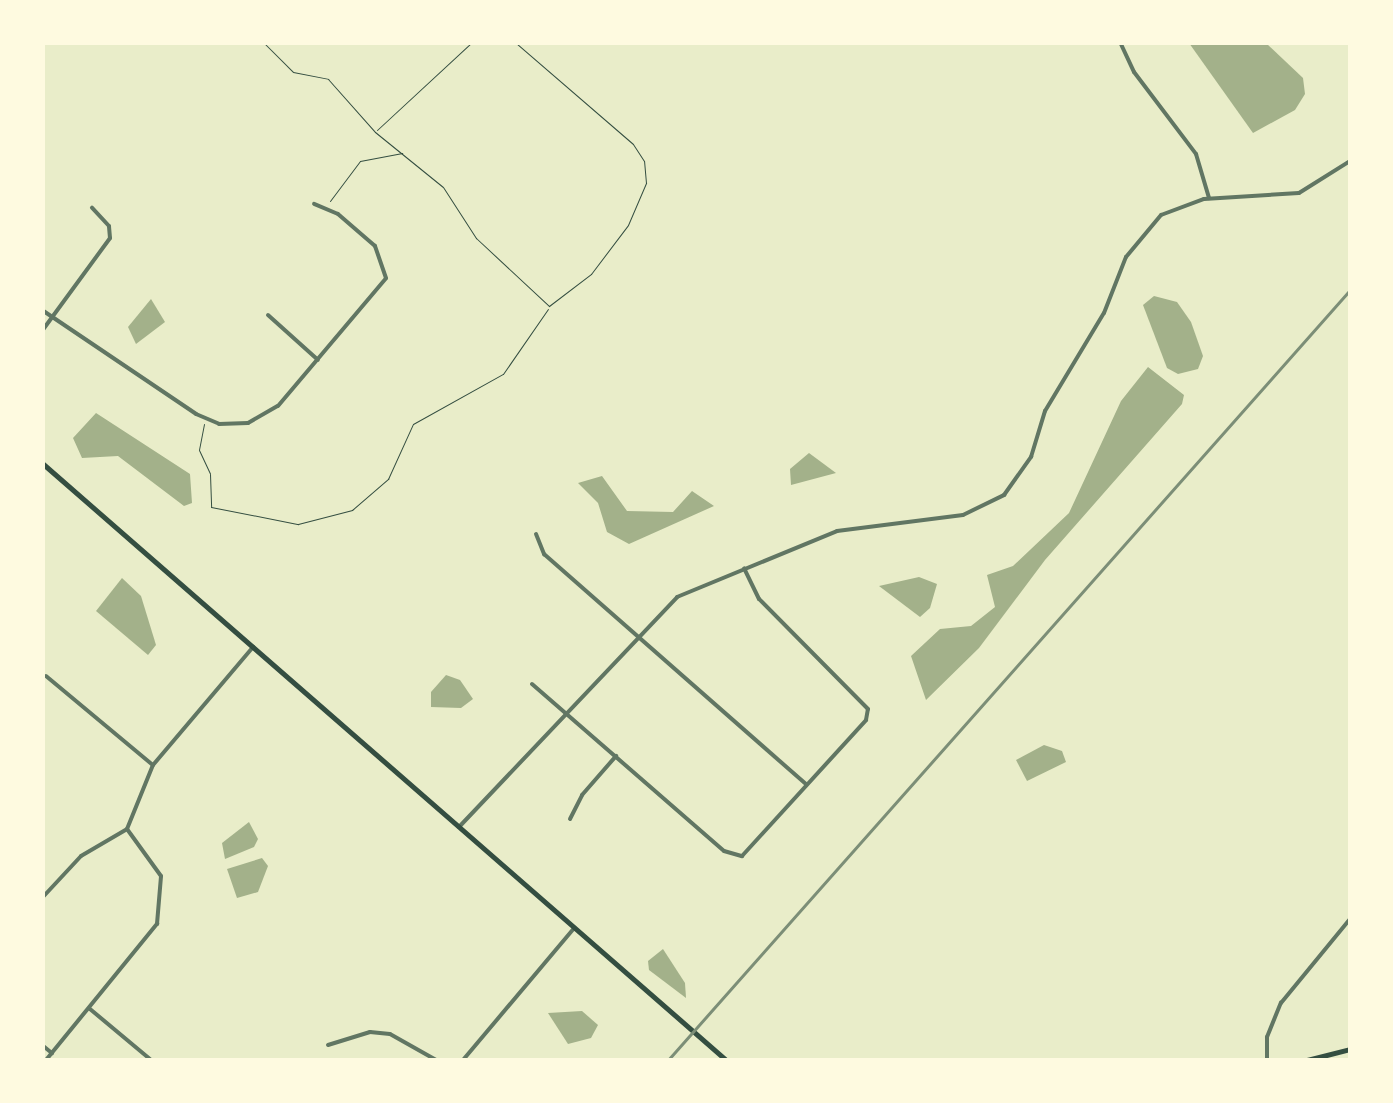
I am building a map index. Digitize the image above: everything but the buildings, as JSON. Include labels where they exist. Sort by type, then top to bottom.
[{"type":"main road","points":[[42,463],[726,1060]]},
{"type":"main road","points":[[1307,1060],[1350,1048]]},
{"type":"street","points":[[1120,42],[1134,72],[1193,149],[1209,198]]},
{"type":"street","points":[[459,827],[530,746],[568,715],[677,597],[837,531],[963,516],[1004,495],[1031,457],[1046,411],[1104,313],[1134,244],[1166,212],[1209,198],[1299,193],[1350,161]]},
{"type":"street","points":[[42,310],[206,418],[232,426],[260,419],[318,360],[386,278],[382,253],[326,208],[314,204]]},
{"type":"street","points":[[42,331],[111,230],[92,208]]},
{"type":"street","points":[[268,314],[318,360]]},
{"type":"street","points":[[536,534],[544,554],[807,785]]},
{"type":"street","points":[[532,684],[736,856],[756,844],[868,709],[759,599],[744,568]]},
{"type":"street","points":[[42,898],[81,856],[126,830],[153,765],[253,646]]},
{"type":"street","points":[[46,676],[153,765]]},
{"type":"street","points":[[570,819],[582,795],[616,756]]},
{"type":"street","points":[[46,1060],[90,1009],[162,912],[156,862],[126,830]]},
{"type":"street","points":[[1267,1060],[1267,1037],[1281,1003],[1350,919]]},
{"type":"street","points":[[463,1060],[574,928]]},
{"type":"street","points":[[90,1009],[151,1060]]},
{"type":"street","points":[[328,1045],[370,1032],[390,1034],[436,1060]]},
{"type":"street","points":[[42,1045],[52,1053]]},
{"type":"path","points":[[263,42],[294,72],[328,79],[375,132],[442,187],[476,238],[549,306]]},
{"type":"path","points":[[375,132],[472,42]]},
{"type":"path","points":[[206,418],[198,450],[210,474],[210,507],[298,524],[352,510],[388,479],[413,424],[503,374],[549,306],[591,274],[628,225],[646,183],[644,161],[633,144],[515,42]]},
{"type":"path","points":[[326,208],[360,162],[404,153]]},
{"type":"shaded area","points":[[1189,43],[1266,43],[1303,78],[1305,94],[1295,110],[1253,133]]},
{"type":"shaded area","points":[[1154,296],[1177,302],[1191,322],[1203,356],[1198,369],[1178,374],[1167,368],[1143,305]]},
{"type":"shaded area","points":[[151,299],[165,322],[136,344],[128,327]]},
{"type":"shaded area","points":[[1148,367],[1184,395],[1182,404],[1045,560],[979,648],[926,700],[911,656],[940,629],[971,626],[995,607],[987,575],[1013,566],[1069,513],[1121,401]]},
{"type":"shaded area","points":[[96,413],[190,474],[192,503],[184,506],[118,456],[82,458],[73,438]]},
{"type":"shaded area","points":[[809,453],[836,473],[791,485],[790,469]]},
{"type":"shaded area","points":[[602,476],[627,511],[673,512],[692,491],[714,506],[629,544],[607,532],[598,503],[578,483]]},
{"type":"shaded area","points":[[919,577],[937,584],[930,608],[920,617],[879,586]]},
{"type":"shaded area","points":[[122,578],[141,596],[156,645],[148,655],[96,611]]},
{"type":"shaded area","points":[[446,675],[460,680],[473,699],[461,708],[431,707],[431,692]]},
{"type":"shaded area","points":[[1044,745],[1062,751],[1066,762],[1027,781],[1016,760]]},
{"type":"shaded area","points":[[249,822],[258,839],[254,847],[225,859],[222,843]]},
{"type":"shaded area","points":[[262,858],[268,866],[258,892],[237,898],[227,869]]},
{"type":"shaded area","points":[[663,949],[685,983],[686,998],[649,970],[648,961]]},
{"type":"shaded area","points":[[582,1011],[598,1025],[591,1038],[568,1044],[548,1013]]},
{"type":"railway","points":[[668,1060],[1350,290]]}]
